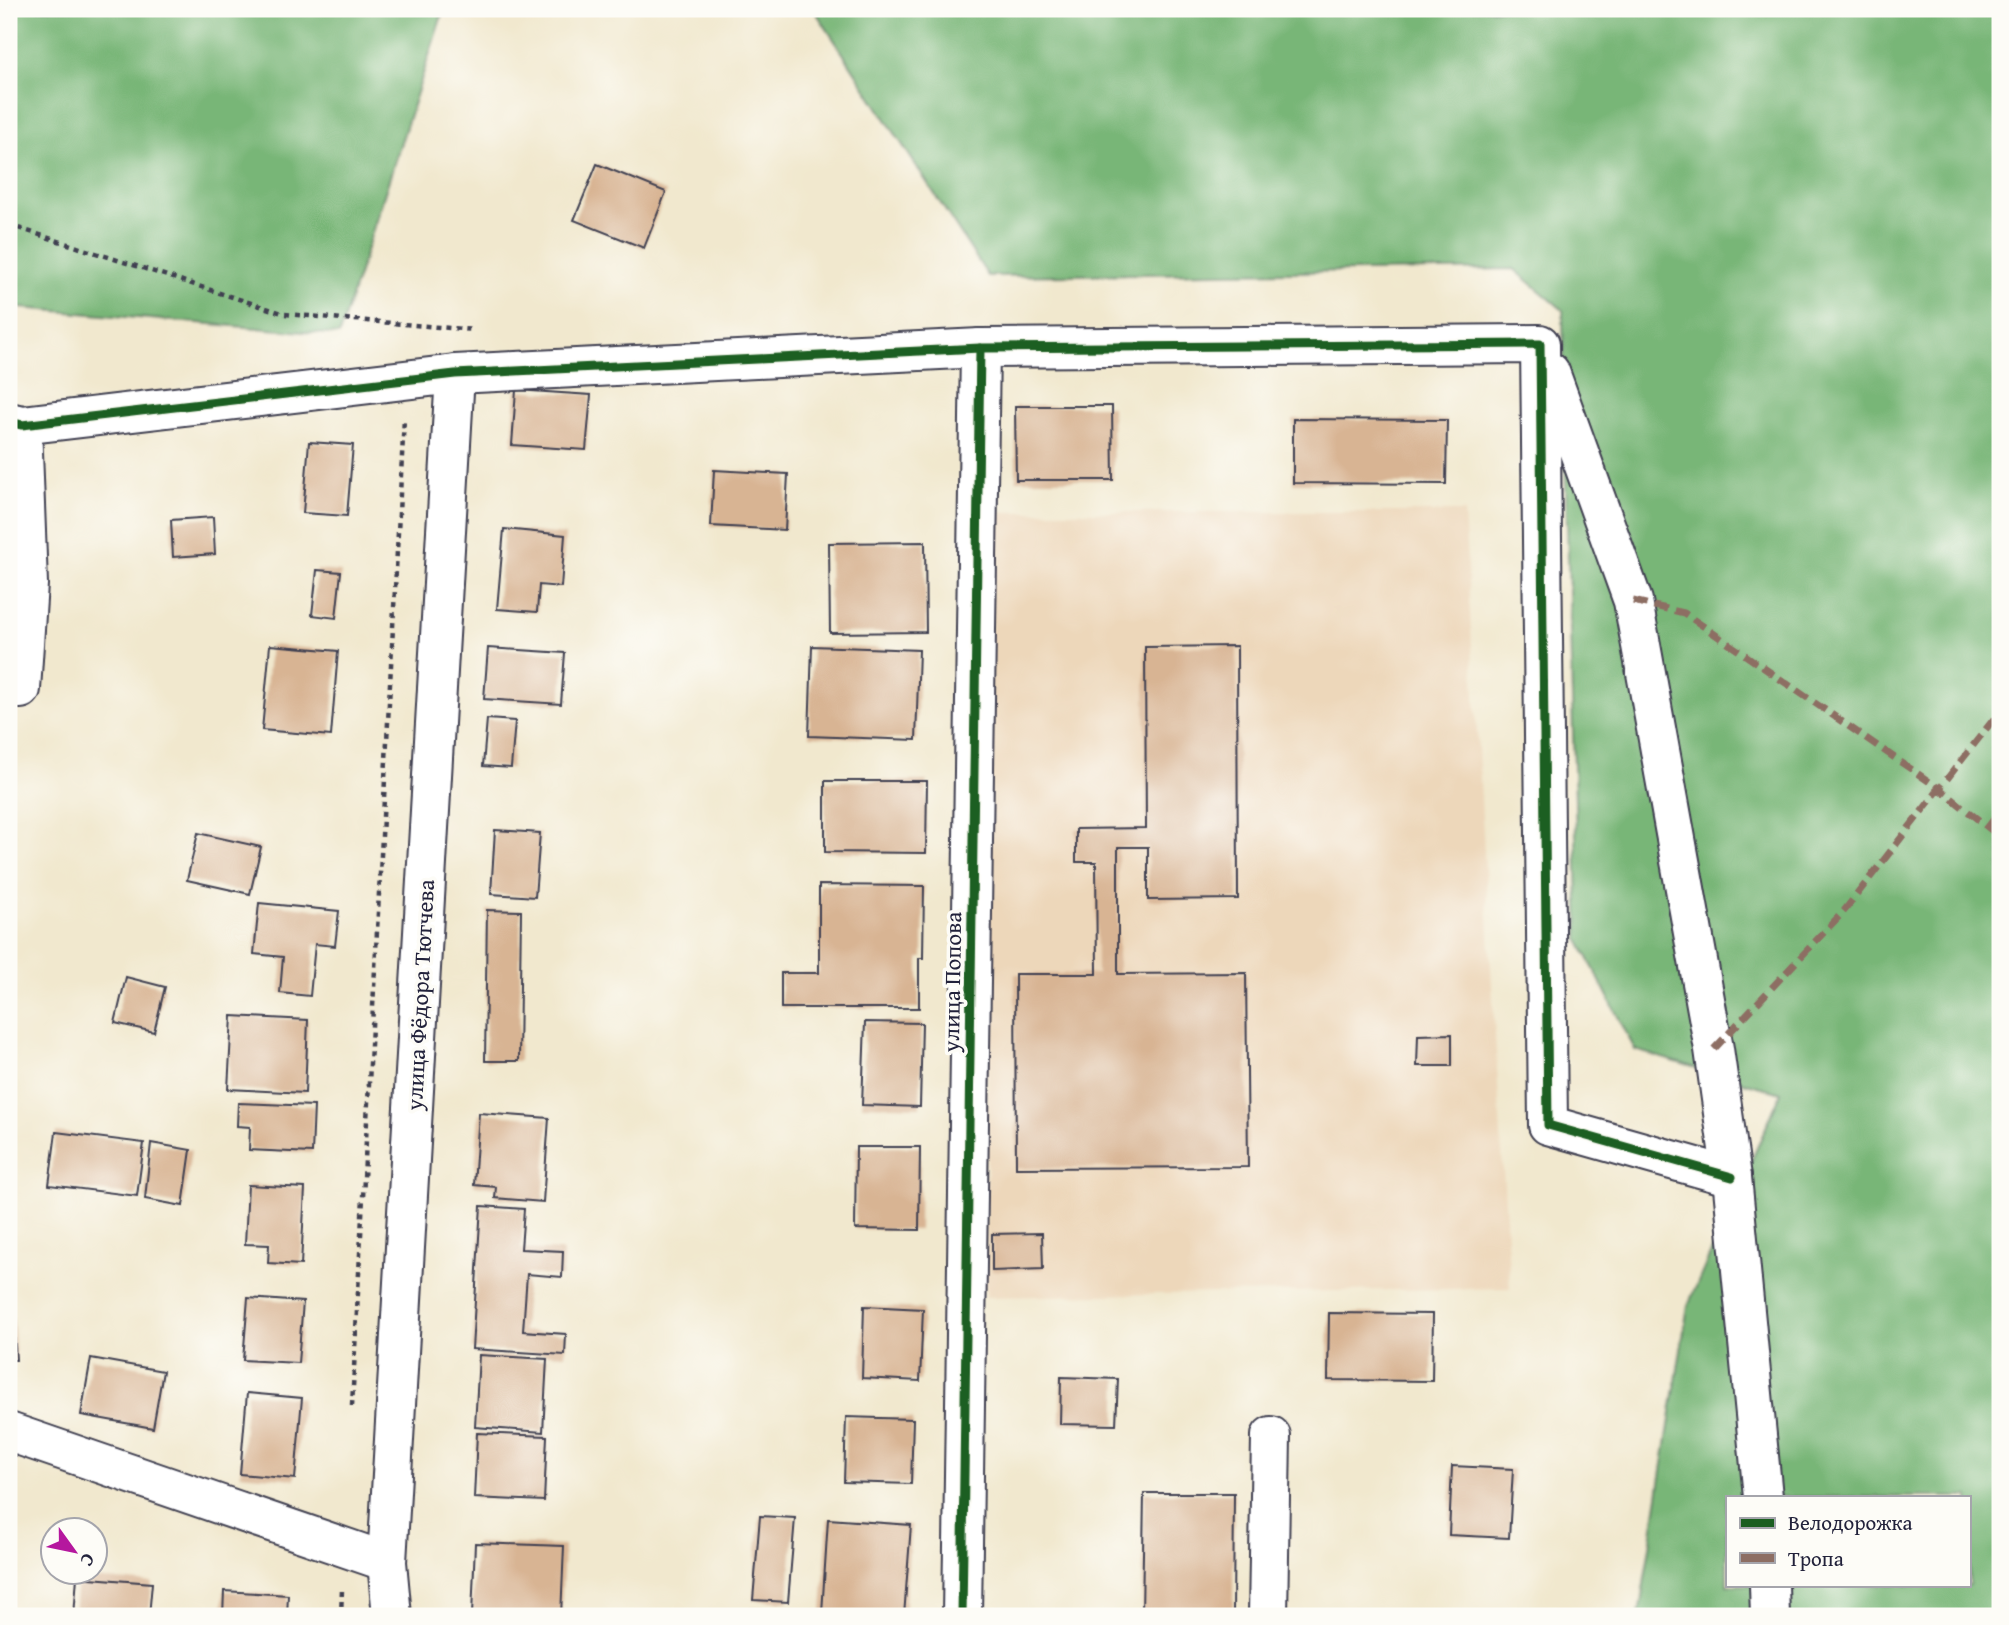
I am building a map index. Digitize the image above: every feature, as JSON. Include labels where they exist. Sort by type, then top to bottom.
[{"type":"street","points":[[9,689],[21,689],[28,584],[15,423],[467,373],[980,348],[1540,344]]},
{"type":"street","points":[[1540,344],[1633,601],[1714,1049],[1732,1177],[1763,1496]]},
{"type":"street","points":[[1540,344],[1548,1125],[1732,1177]]},
{"type":"street","name":"улица Попова","points":[[962,1616],[980,348]]},
{"type":"street","name":"улица Фёдора Тютчева","points":[[392,1616],[387,1562],[467,373]]},
{"type":"street","points":[[9,1432],[387,1562]]},
{"type":"street","points":[[1268,1616],[1271,1436]]},
{"type":"street","points":[[1769,1586],[1770,1616]]},
{"type":"path","points":[[9,225],[285,314],[474,330],[467,373]]},
{"type":"path","points":[[352,1408],[404,416]]},
{"type":"path","points":[[341,1616],[345,1548]]},
{"type":"shaded area","points":[[992,512],[1464,512],[1510,1288],[986,1297]]},
{"type":"green space","points":[[9,9],[444,9],[339,335],[9,307]]},
{"type":"green space","points":[[814,9],[2000,9],[2000,1616],[1639,1616],[1688,1305],[1781,1093],[1635,1050],[1579,940],[1563,310],[1514,269],[988,276]]},
{"type":"building","points":[[597,164],[666,192],[644,248],[574,220]]},
{"type":"building","points":[[516,390],[591,395],[586,450],[512,445]]},
{"type":"building","points":[[1015,406],[1112,406],[1113,480],[1016,480]]},
{"type":"building","points":[[1293,419],[1447,420],[1446,484],[1293,483]]},
{"type":"building","points":[[309,442],[353,445],[347,516],[303,513]]},
{"type":"building","points":[[714,470],[788,474],[785,530],[711,526]]},
{"type":"building","points":[[213,517],[215,554],[173,557],[171,520]]},
{"type":"building","points":[[504,529],[565,535],[561,587],[539,585],[537,612],[497,609]]},
{"type":"building","points":[[925,542],[926,632],[830,633],[829,543]]},
{"type":"building","points":[[317,570],[341,572],[336,618],[312,615]]},
{"type":"building","points":[[270,645],[338,651],[331,736],[262,730]]},
{"type":"building","points":[[812,646],[919,650],[916,740],[809,736]]},
{"type":"building","points":[[1237,646],[1238,899],[1148,900],[1148,847],[1118,847],[1118,974],[1246,973],[1248,1167],[1016,1168],[1015,974],[1097,974],[1096,862],[1076,862],[1076,829],[1146,828],[1145,647]]},
{"type":"building","points":[[488,648],[565,653],[561,704],[484,699]]},
{"type":"building","points":[[487,719],[515,721],[511,768],[483,766]]},
{"type":"building","points":[[825,781],[927,781],[926,853],[825,852]]},
{"type":"building","points":[[495,830],[540,833],[535,897],[491,894]]},
{"type":"building","points":[[198,833],[261,847],[250,894],[187,880]]},
{"type":"building","points":[[819,885],[924,886],[919,1008],[781,1008],[781,973],[819,973]]},
{"type":"building","points":[[259,903],[339,911],[335,946],[315,944],[310,996],[280,993],[283,957],[254,954]]},
{"type":"building","points":[[487,910],[521,911],[519,1061],[485,1061]]},
{"type":"building","points":[[126,977],[165,987],[154,1032],[115,1023]]},
{"type":"building","points":[[232,1016],[308,1020],[305,1093],[228,1089]]},
{"type":"building","points":[[865,1022],[922,1023],[920,1107],[862,1105]]},
{"type":"building","points":[[1452,1034],[1452,1066],[1417,1066],[1418,1035]]},
{"type":"building","points":[[238,1103],[314,1106],[312,1153],[249,1150],[250,1127],[237,1126]]},
{"type":"building","points":[[479,1113],[549,1118],[543,1202],[495,1198],[496,1187],[474,1185]]},
{"type":"building","points":[[56,1132],[144,1143],[137,1196],[49,1185]]},
{"type":"building","points":[[151,1143],[191,1150],[183,1206],[145,1199]]},
{"type":"building","points":[[856,1147],[920,1147],[919,1230],[855,1229]]},
{"type":"building","points":[[248,1185],[305,1188],[301,1265],[268,1263],[269,1245],[245,1244]]},
{"type":"building","points":[[481,1206],[524,1209],[521,1249],[563,1251],[562,1277],[527,1274],[523,1331],[566,1334],[565,1355],[472,1349]]},
{"type":"building","points":[[1042,1233],[1043,1269],[992,1271],[992,1234]]},
{"type":"building","points":[[248,1298],[303,1302],[298,1363],[243,1360]]},
{"type":"building","points":[[864,1306],[923,1309],[920,1381],[862,1378]]},
{"type":"building","points":[[1329,1313],[1433,1314],[1432,1381],[1328,1380]]},
{"type":"building","points":[[9,1317],[13,1317],[16,1360],[9,1360]]},
{"type":"building","points":[[479,1355],[547,1359],[543,1432],[475,1427]]},
{"type":"building","points":[[91,1358],[163,1371],[153,1428],[81,1415]]},
{"type":"building","points":[[1061,1377],[1118,1379],[1116,1425],[1060,1424]]},
{"type":"building","points":[[247,1393],[302,1398],[295,1479],[240,1474]]},
{"type":"building","points":[[846,1417],[913,1419],[911,1484],[844,1482]]},
{"type":"building","points":[[477,1433],[547,1436],[544,1501],[474,1498]]},
{"type":"building","points":[[1452,1466],[1513,1469],[1509,1538],[1449,1535]]},
{"type":"building","points":[[1144,1493],[1234,1493],[1233,1616],[1142,1616]]},
{"type":"building","points":[[760,1516],[795,1518],[788,1602],[753,1600]]},
{"type":"building","points":[[828,1519],[911,1525],[904,1616],[822,1613]]},
{"type":"building","points":[[475,1543],[564,1546],[561,1616],[472,1616]]},
{"type":"building","points":[[108,1579],[152,1583],[149,1616],[74,1616],[76,1586],[108,1586]]},
{"type":"building","points":[[224,1591],[288,1595],[287,1616],[223,1616]]},
{"type":"marked path","points":[[1633,601],[1684,613],[1940,789],[2000,837]]},
{"type":"marked path","points":[[1714,1049],[1844,911],[2000,711]]},
{"type":"marked path","points":[[1988,827],[2000,811]]},
{"type":"cycle path","points":[[9,422],[22,425],[455,374],[980,348],[1540,344],[1548,1125],[1732,1177]]},
{"type":"cycle path","points":[[962,1616],[980,348]]}]
